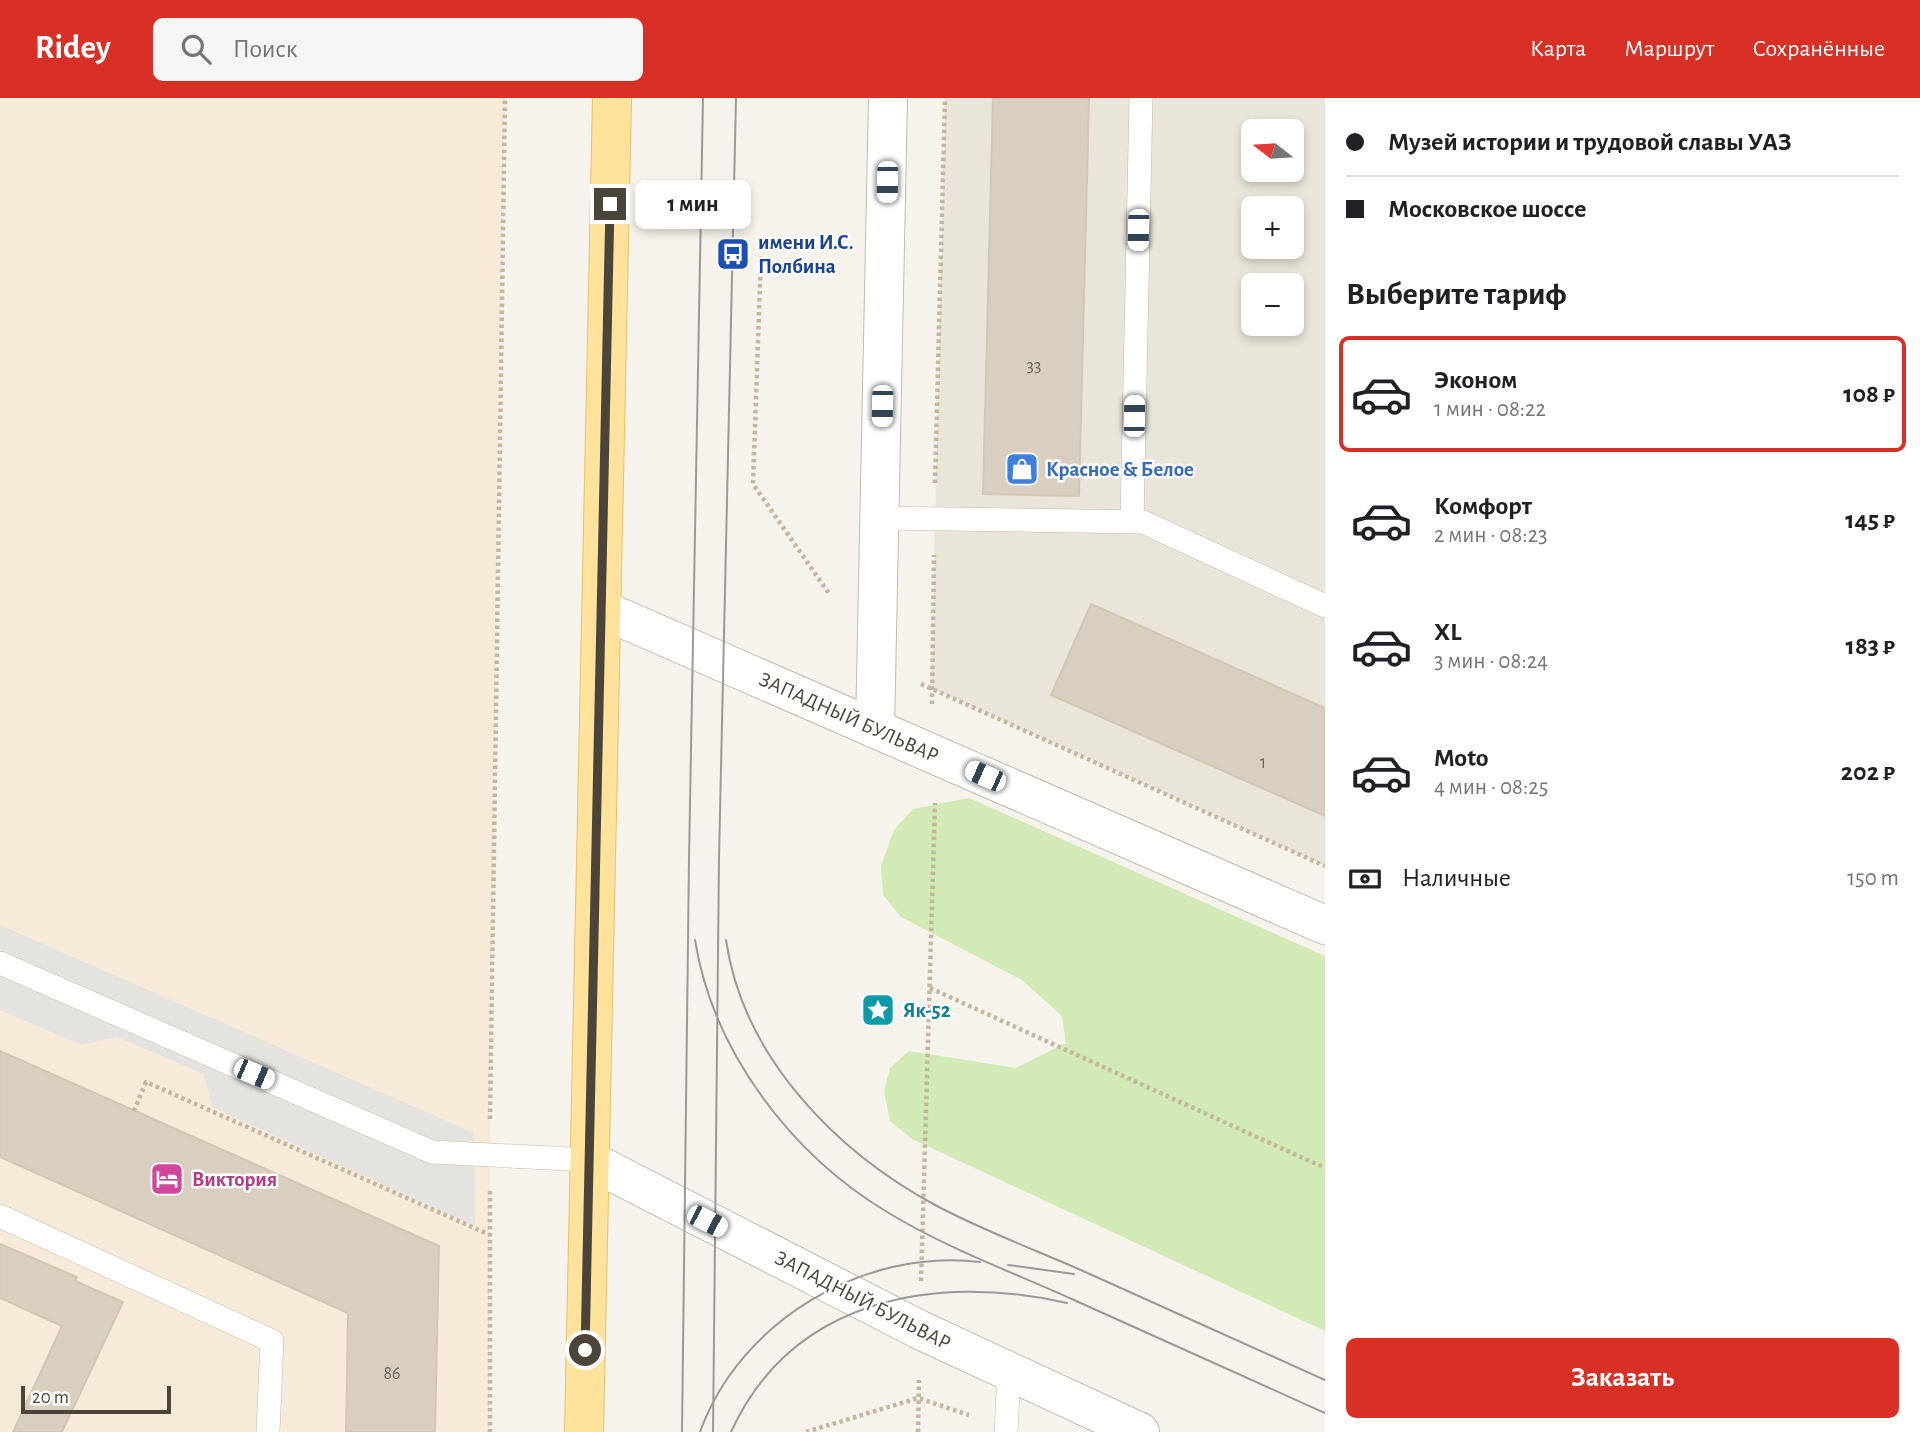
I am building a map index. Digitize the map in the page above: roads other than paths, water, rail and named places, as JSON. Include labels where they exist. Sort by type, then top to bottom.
[{"type":"main road","points":[[584,1432],[612,98]]},
{"type":"street","points":[[876,729],[888,98]]},
{"type":"street","name":"ЗАПАДНЫЙ БУЛЬВАР","points":[[603,610],[1325,925]]},
{"type":"street","name":"ЗАПАДНЫЙ БУЛЬВАР","points":[[589,1160],[920,1330],[1140,1432]]},
{"type":"lane","points":[[1132,522],[1141,98]]},
{"type":"lane","points":[[880,518],[1143,522],[1325,606]]},
{"type":"lane","points":[[0,963],[432,1152],[589,1160]]},
{"type":"lane","points":[[0,1216],[272,1341],[268,1432]]},
{"type":"lane","points":[[1006,1432],[1009,1372]]},
{"type":"tram line","points":[[682,1432],[703,98]]},
{"type":"tram line","points":[[713,1432],[719,858],[736,98]]},
{"type":"tram line","points":[[695,940],[704,981],[719,1022],[738,1060],[789,1130],[819,1161],[852,1188],[909,1225],[956,1248],[1325,1413]]},
{"type":"tram line","points":[[726,940],[736,983],[752,1023],[774,1061],[800,1097],[830,1129],[864,1158],[937,1206],[1325,1380]]},
{"type":"tram line","points":[[700,1432],[719,1392],[744,1357],[775,1326],[811,1300],[851,1280],[893,1267],[936,1261],[980,1262]]},
{"type":"tram line","points":[[1008,1265],[1074,1274]]},
{"type":"tram line","points":[[731,1432],[758,1387],[791,1351],[830,1324],[873,1306],[919,1295],[968,1292],[1017,1294],[1067,1303]]},
{"type":"place","name":"имени И.С. Полбина","points":[[733,254]]},
{"type":"place","name":"Красное & Белое","points":[[1022,469]]},
{"type":"place","name":"Як-52","points":[[878,1010]]},
{"type":"place","name":"Виктория","points":[[167,1179]]}]
